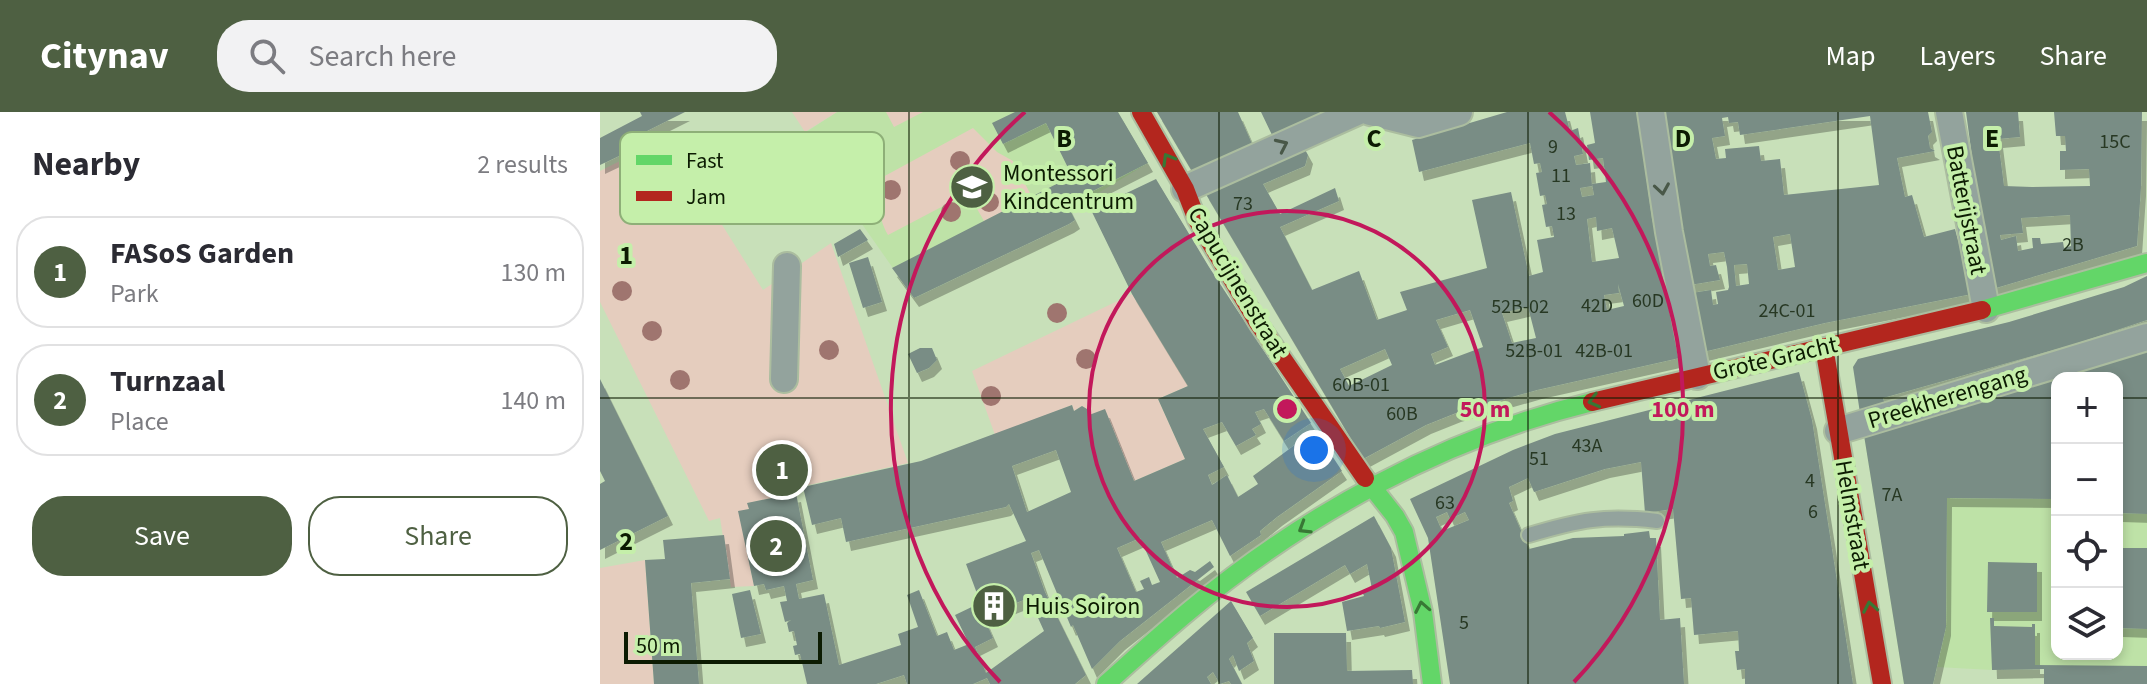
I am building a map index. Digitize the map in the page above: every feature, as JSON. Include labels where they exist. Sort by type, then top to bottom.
[{"type":"street","name":"Capucijnenstraat","points":[[1141,112],[1185,189],[1197,220],[1258,323],[1404,532],[1424,572],[1423,612],[1432,684]]},
{"type":"street","points":[[1185,189],[1357,112]]},
{"type":"street","points":[[1370,112],[1418,124],[1459,112]]},
{"type":"street","points":[[1651,112],[1669,232],[1697,376]]},
{"type":"street","name":"Batterijstraat","points":[[1949,112],[1986,309]]},
{"type":"street","name":"Grote Gracht","points":[[1106,684],[1226,582],[1282,542],[1371,487],[1493,431],[1560,410],[1697,376],[1986,309],[2142,265]]},
{"type":"street","points":[[784,379],[787,266]]},
{"type":"street","name":"Preekherengang","points":[[1838,431],[2147,337]]},
{"type":"street","name":"Helmstraat","points":[[1824,347],[1882,684]]},
{"type":"lane","points":[[1529,535],[1577,521],[1619,516],[1657,521]]},
{"type":"shaded area","points":[[792,112],[837,112],[805,132]]},
{"type":"shaded area","name":"Montessori Kindcentrum","points":[[837,112],[1118,112],[1148,163],[1070,210],[1075,220],[914,298],[862,224],[884,224],[884,132],[806,132]]},
{"type":"shaded area","points":[[886,112],[923,112],[894,127]]},
{"type":"shaded area","points":[[973,128],[997,152],[1013,161],[1032,197],[984,221],[968,193],[888,235],[883,224],[884,176]]},
{"type":"shaded area","points":[[620,161],[620,224],[722,224],[763,290],[831,243],[908,463],[804,486],[796,493],[748,503],[749,509],[739,512],[754,586],[731,587],[720,518],[709,521],[600,302],[600,171]]},
{"type":"shaded area","points":[[1132,294],[1188,386],[1158,399],[1185,459],[1134,481],[1082,406],[1074,411],[1072,405],[995,435],[972,371]]},
{"type":"shaded area","points":[[2147,343],[2147,666],[2035,666],[2035,669],[1992,670],[1937,667],[1933,684],[1904,684],[1863,429],[2051,372],[2051,660],[2123,660],[2123,372],[2051,372]]},
{"type":"shaded area","points":[[645,560],[654,684],[600,684],[600,568]]},
{"type":"building","points":[[640,112],[685,112],[645,132],[620,132],[620,156],[600,165],[600,138],[642,116]]},
{"type":"building","name":"Montessori Kindcentrum","points":[[1015,112],[1118,112],[1148,163],[1067,204],[1075,220],[1069,224],[914,298],[892,268],[1072,176],[1046,123],[1003,144],[992,123]]},
{"type":"building","points":[[1157,112],[1238,112],[1253,146],[1193,173]]},
{"type":"building","points":[[1261,112],[1329,112],[1273,137]]},
{"type":"building","points":[[1507,112],[1565,112],[1570,131],[1578,128],[1583,154],[1574,156],[1576,165],[1590,163],[1592,186],[1580,188],[1582,197],[1594,195],[1592,184],[1606,182],[1603,158],[1589,160],[1587,145],[1595,143],[1590,112],[1637,112],[1652,219],[1684,357],[1537,390],[1456,413],[1426,425],[1363,459],[1204,191],[1303,146],[1308,155],[1305,166],[1263,184],[1280,214],[1335,188],[1339,201],[1280,227],[1312,290],[1359,271],[1377,320],[1407,310],[1400,292],[1487,268],[1472,200],[1511,192],[1529,276],[1543,272],[1537,240],[1554,237],[1552,226],[1546,227],[1542,205],[1547,204],[1545,195],[1540,196],[1536,173],[1542,172],[1540,163],[1534,164],[1530,143],[1419,172],[1412,140]],"holes":[[[1596,217],[1597,231],[1612,228],[1619,258],[1592,262],[1587,219]],[[1618,284],[1624,306],[1607,310],[1604,295],[1619,293]],[[1528,307],[1536,338],[1512,343],[1502,313]],[[1470,310],[1483,347],[1435,365],[1431,354],[1448,347],[1436,320]],[[1385,349],[1392,365],[1349,386],[1340,369]]]},
{"type":"building","points":[[1664,112],[1928,112],[1932,132],[1928,136],[1930,148],[1935,151],[1897,158],[1905,197],[1912,195],[1924,237],[1955,229],[1972,294],[1825,323],[1703,352],[1692,293],[1711,290],[1713,305],[1718,304],[1716,292],[1728,290],[1729,287],[1724,252],[1708,254],[1710,266],[1716,265],[1720,280],[1690,285]],"holes":[[[1870,116],[1879,185],[1784,195],[1780,159],[1761,161],[1759,146],[1725,149],[1726,158],[1716,159],[1712,138],[1725,136],[1722,118],[1728,117],[1729,123],[1738,122],[1740,135]],[[1790,234],[1795,267],[1778,270],[1773,237]],[[1747,264],[1749,284],[1736,286],[1734,265]]]},
{"type":"building","points":[[1966,112],[2018,112],[2020,137],[1998,139],[2004,186],[2032,187],[2090,186],[2089,169],[2060,170],[2060,151],[2066,151],[2065,136],[2056,136],[2054,112],[2142,112],[2137,246],[1996,288],[1989,283]],"holes":[[[2070,215],[2071,246],[2064,248],[2063,242],[2041,244],[2040,238],[2032,238],[2033,248],[2018,251],[2016,236],[2001,240],[2000,235],[2023,233],[2021,218]]]},
{"type":"building","points":[[1156,179],[1209,267],[1311,423],[1284,441],[1264,409],[1255,412],[1261,424],[1252,429],[1256,435],[1236,446],[1222,422],[1203,429],[1224,467],[1208,475],[1212,485],[1227,475],[1238,497],[1258,484],[1253,476],[1315,430],[1342,471],[1277,517],[1260,531],[1261,535],[1230,556],[1212,520],[1161,542],[1177,578],[1190,570],[1195,572],[1210,561],[1214,567],[1120,641],[1092,669],[1039,550],[1031,553],[1045,592],[1086,675],[1075,684],[990,684],[987,678],[973,684],[907,684],[904,675],[876,684],[807,684],[800,654],[795,655],[793,646],[797,645],[794,631],[789,632],[787,623],[791,620],[785,622],[780,602],[787,601],[784,586],[766,590],[764,584],[754,586],[738,511],[749,509],[747,503],[796,493],[813,580],[796,584],[799,599],[824,594],[839,665],[901,645],[898,634],[918,627],[907,595],[919,590],[937,636],[947,632],[954,650],[969,644],[955,615],[978,604],[993,638],[975,647],[986,673],[1044,631],[1029,598],[985,615],[966,564],[1026,541],[1009,504],[846,542],[841,518],[812,525],[803,487],[921,461],[1072,405],[1074,411],[1082,406],[1089,415],[1105,409],[1134,481],[1185,459],[1158,399],[1188,386],[1132,294],[1091,210]],"holes":[[[1056,450],[1071,492],[1027,512],[1012,466]],[[1140,538],[1160,582],[1152,585],[1149,577],[1140,581],[1144,589],[1136,592],[1117,548]]]},
{"type":"building","points":[[860,229],[868,240],[838,257],[834,244]]},
{"type":"building","points":[[868,257],[882,302],[863,308],[849,263]]},
{"type":"building","points":[[2147,276],[2147,320],[2075,344],[1883,398],[1885,405],[1860,413],[1853,367],[1858,359],[2009,322],[2124,287]]},
{"type":"building","points":[[2147,343],[2147,514],[2123,513],[2123,372],[2051,372]]},
{"type":"building","points":[[920,348],[932,348],[937,360],[917,373],[908,354]]},
{"type":"building","points":[[1799,372],[1812,420],[1853,684],[1745,684],[1745,669],[1737,670],[1735,651],[1739,651],[1738,631],[1694,635],[1691,598],[1681,599],[1673,509],[1645,513],[1641,462],[1605,469],[1534,492],[1528,478],[1509,487],[1513,501],[1509,503],[1529,549],[1573,538],[1624,536],[1649,531],[1650,538],[1656,538],[1660,620],[1680,618],[1684,684],[1450,684],[1428,538],[1410,499],[1513,450],[1555,434]],"holes":[[[1447,512],[1450,519],[1465,512],[1469,520],[1442,531],[1436,517]]]},
{"type":"building","points":[[2051,372],[2051,499],[1947,498],[1946,627],[1933,684],[1904,684],[1863,429]]},
{"type":"building","points":[[600,379],[668,516],[600,550],[600,484],[605,481],[600,471]]},
{"type":"building","points":[[1374,516],[1391,548],[1405,622],[1347,631],[1342,602],[1364,596],[1362,591],[1372,589],[1367,564],[1350,574],[1345,565],[1260,616],[1246,592]]},
{"type":"building","points":[[724,535],[730,579],[691,583],[699,684],[654,684],[645,560],[665,559],[663,540]]},
{"type":"building","points":[[2123,548],[2147,548],[2147,629],[2123,628]]},
{"type":"building","points":[[1988,562],[2037,563],[2037,612],[1987,612]]},
{"type":"building","points":[[750,590],[761,634],[741,638],[732,594]]},
{"type":"building","points":[[1231,601],[1253,638],[1247,643],[1254,661],[1239,671],[1233,655],[1229,659],[1242,684],[1231,684],[1229,681],[1220,684],[1213,672],[1207,677],[1211,684],[1137,684]]},
{"type":"building","points":[[1990,618],[1994,618],[1994,626],[2032,627],[2035,624],[2035,665],[2147,666],[2147,684],[2044,684],[2044,669],[1992,670]]},
{"type":"building","points":[[1274,633],[1346,633],[1347,671],[1412,670],[1413,684],[1274,684]]},
{"type":"traffic: fast","points":[[1982,310],[2147,263]]},
{"type":"traffic: fast","points":[[1106,684],[1178,620],[1234,576],[1328,512],[1430,458],[1537,417],[1592,402]]},
{"type":"traffic: fast","points":[[1365,478],[1404,532],[1423,612],[1432,684]]},
{"type":"traffic: jam","points":[[1141,112],[1185,189],[1197,220],[1258,323],[1365,478]]},
{"type":"traffic: jam","points":[[1592,402],[1982,310]]},
{"type":"traffic: jam","points":[[1824,347],[1882,684]]},
{"type":"place","name":"Montessori Kindcentrum","points":[[972,187]]},
{"type":"place","name":"FASoS Garden","points":[[782,470]]},
{"type":"place","name":"Turnzaal","points":[[776,546]]},
{"type":"place","name":"Huis Soiron","points":[[994,606]]}]
